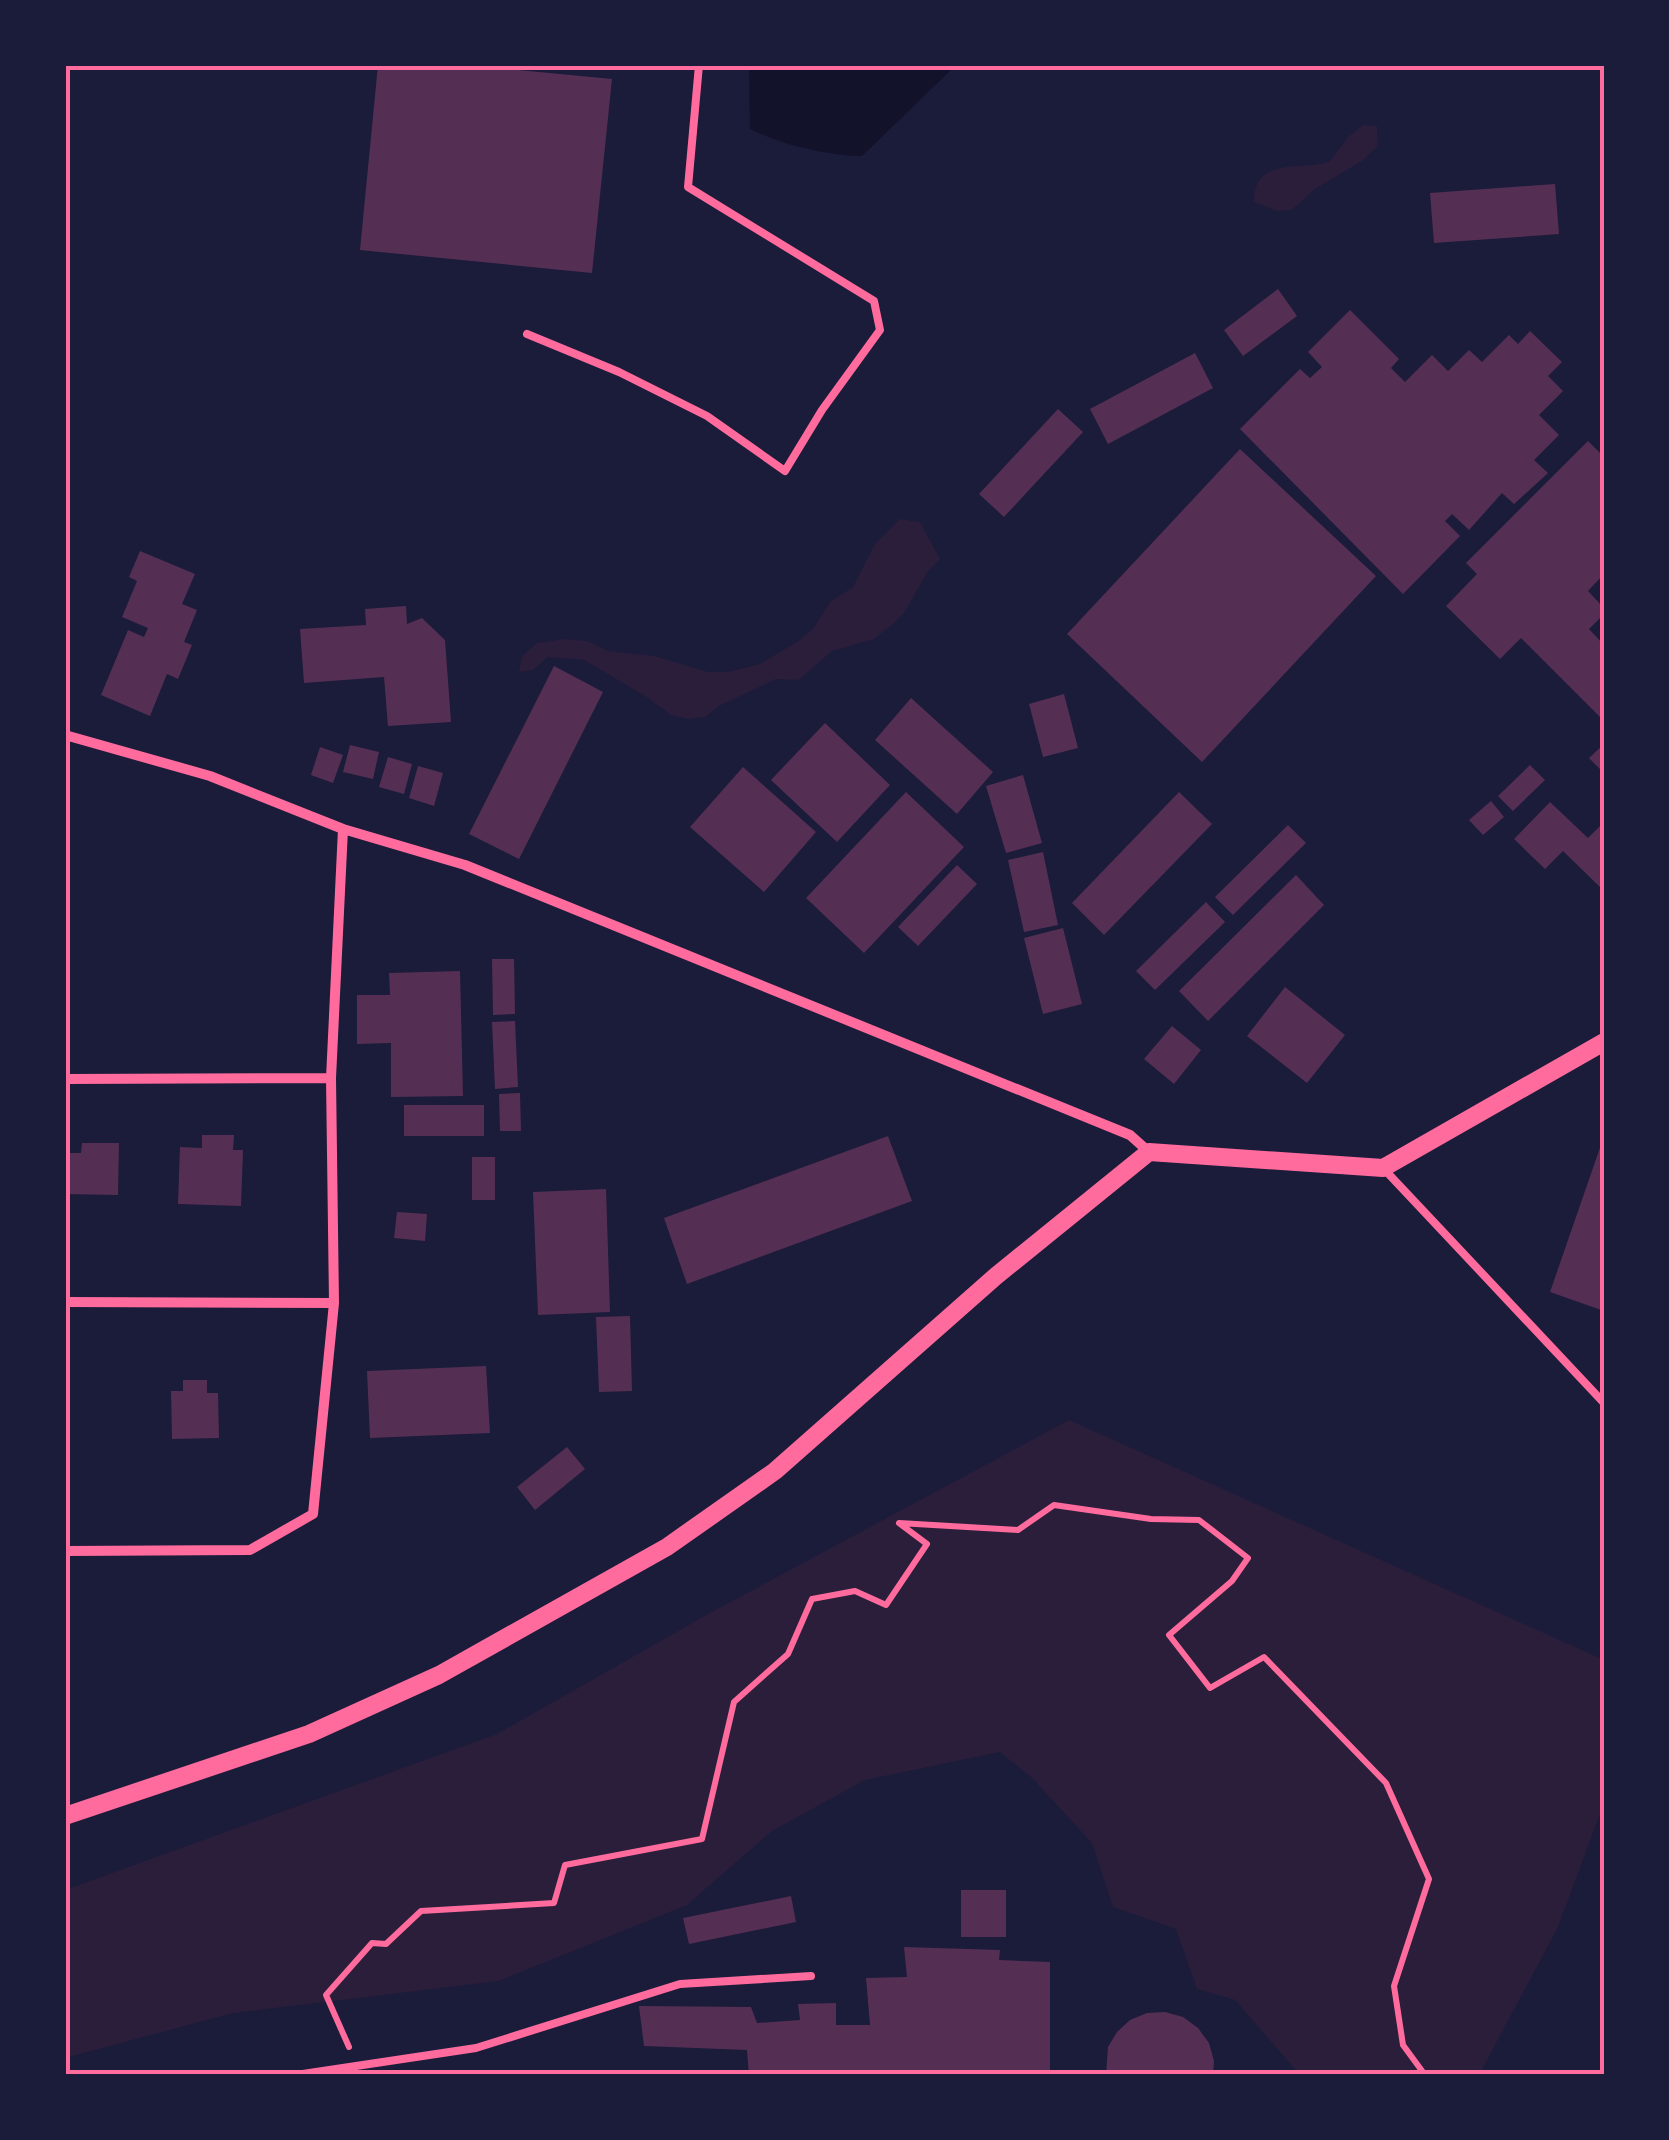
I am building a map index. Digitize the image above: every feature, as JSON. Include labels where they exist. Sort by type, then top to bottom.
[{"type":"street","points":[[65,735],[210,776],[343,829],[464,865],[1130,1135],[1149,1152],[1383,1168],[1604,1042]]},
{"type":"street","points":[[65,1552],[250,1550],[312,1514],[334,1303],[331,1078],[343,829]]},
{"type":"street","points":[[65,1078],[331,1078]]},
{"type":"street","points":[[65,1816],[309,1734],[439,1674],[667,1548],[774,1471],[996,1276],[1149,1152]]},
{"type":"street","points":[[65,1302],[334,1303]]},
{"type":"lane","points":[[527,334],[619,372],[707,416],[785,470],[822,410],[880,330],[874,301],[688,187],[699,65]]},
{"type":"lane","points":[[1383,1168],[1604,1403]]},
{"type":"lane","points":[[296,2075],[476,2048],[680,1984],[811,1976]]},
{"type":"path","points":[[410,2058],[350,2048],[326,1994],[372,1943],[386,1944],[421,1911],[554,1904],[565,1865],[702,1839],[734,1702],[788,1654],[812,1599],[855,1591],[886,1606],[927,1544],[899,1523],[1018,1530],[1054,1505],[1151,1519],[1199,1520],[1248,1558],[1232,1581],[1169,1635],[1210,1688],[1264,1656],[1386,1782],[1429,1879],[1394,1986],[1403,2044],[1425,2075]]},
{"type":"shaded area","points":[[749,65],[956,65],[862,156],[804,148],[750,129]]},
{"type":"shaded area","points":[[1364,125],[1377,126],[1378,146],[1362,161],[1315,189],[1292,210],[1276,211],[1254,202],[1256,187],[1270,171],[1330,161],[1349,136]]},
{"type":"shaded area","points":[[900,519],[920,522],[940,559],[893,624],[874,639],[832,651],[799,680],[776,679],[719,706],[705,717],[689,719],[671,715],[584,660],[548,657],[533,670],[519,672],[522,656],[537,643],[565,639],[587,641],[608,651],[654,656],[708,672],[728,672],[760,664],[813,629],[830,602],[853,587],[875,544]]},
{"type":"shaded area","points":[[1069,1420],[1604,1660],[1604,1803],[1558,1927],[1479,2075],[1300,2075],[1235,2000],[1197,1989],[1176,1929],[1113,1907],[1092,1843],[1032,1778],[1000,1752],[865,1780],[772,1831],[687,1905],[499,1981],[233,2013],[65,2058],[65,1890],[497,1734],[708,1614]]},
{"type":"building","points":[[378,65],[468,65],[612,79],[592,273],[360,250]]},
{"type":"building","points":[[1555,184],[1559,234],[1434,243],[1430,193]]},
{"type":"building","points":[[1278,289],[1297,316],[1243,356],[1224,330]]},
{"type":"building","points":[[1350,310],[1399,359],[1391,368],[1405,382],[1432,355],[1448,371],[1469,350],[1482,362],[1509,335],[1518,344],[1530,331],[1562,362],[1548,376],[1563,391],[1539,415],[1559,435],[1534,460],[1548,473],[1514,504],[1502,493],[1469,530],[1452,514],[1445,521],[1460,536],[1403,594],[1240,429],[1300,369],[1310,378],[1322,367],[1308,352]]},
{"type":"building","points":[[1195,353],[1213,388],[1108,444],[1090,409]]},
{"type":"building","points":[[1058,409],[1083,432],[1004,517],[979,494]]},
{"type":"building","points":[[1588,441],[1604,457],[1604,574],[1588,591],[1604,608],[1604,614],[1589,629],[1604,645],[1604,721],[1521,638],[1500,659],[1446,606],[1477,574],[1466,563]]},
{"type":"building","points":[[1240,449],[1376,576],[1202,762],[1067,634]]},
{"type":"building","points":[[140,551],[195,574],[182,604],[197,610],[184,642],[192,645],[178,679],[167,674],[150,716],[101,695],[128,630],[144,637],[148,628],[122,617],[137,581],[129,577]]},
{"type":"building","points":[[406,606],[407,624],[422,618],[445,640],[451,722],[388,726],[384,677],[304,683],[300,629],[366,625],[365,609]]},
{"type":"building","points":[[554,666],[603,692],[519,859],[469,834]]},
{"type":"building","points":[[1064,694],[1078,748],[1043,757],[1029,704]]},
{"type":"building","points":[[911,698],[993,772],[957,814],[875,740]]},
{"type":"building","points":[[825,723],[890,785],[837,842],[771,780]]},
{"type":"building","points":[[1604,744],[1604,773],[1589,758]]},
{"type":"building","points":[[350,745],[379,752],[373,779],[343,772]]},
{"type":"building","points":[[320,747],[343,755],[333,783],[311,775]]},
{"type":"building","points":[[388,757],[412,764],[404,794],[379,787]]},
{"type":"building","points":[[1530,765],[1545,780],[1513,811],[1498,796]]},
{"type":"building","points":[[418,766],[443,773],[434,806],[409,798]]},
{"type":"building","points":[[743,767],[816,832],[764,892],[690,827]]},
{"type":"building","points":[[1023,775],[1042,843],[1006,853],[986,786]]},
{"type":"building","points":[[906,792],[964,847],[864,953],[806,898]]},
{"type":"building","points":[[1179,792],[1212,824],[1104,935],[1072,903]]},
{"type":"building","points":[[1491,801],[1504,817],[1483,835],[1469,820]]},
{"type":"building","points":[[1550,802],[1588,838],[1604,822],[1604,891],[1563,851],[1545,869],[1514,839]]},
{"type":"building","points":[[1288,825],[1306,843],[1233,915],[1215,897]]},
{"type":"building","points":[[1043,852],[1058,925],[1024,932],[1008,860]]},
{"type":"building","points":[[957,865],[977,884],[918,946],[898,927]]},
{"type":"building","points":[[1296,875],[1324,905],[1208,1021],[1179,991]]},
{"type":"building","points":[[1206,902],[1225,922],[1155,990],[1136,971]]},
{"type":"building","points":[[1063,928],[1082,1004],[1043,1014],[1024,938]]},
{"type":"building","points":[[492,959],[514,959],[515,1014],[493,1015]]},
{"type":"building","points":[[460,971],[463,1096],[391,1097],[391,1043],[357,1044],[357,995],[390,995],[389,973]]},
{"type":"building","points":[[1285,987],[1345,1035],[1307,1083],[1247,1036]]},
{"type":"building","points":[[515,1021],[518,1087],[495,1089],[492,1022]]},
{"type":"building","points":[[1172,1026],[1201,1050],[1174,1084],[1144,1059]]},
{"type":"building","points":[[520,1093],[521,1131],[500,1131],[499,1094]]},
{"type":"building","points":[[404,1105],[484,1105],[484,1136],[404,1136]]},
{"type":"building","points":[[202,1135],[234,1135],[233,1150],[243,1150],[241,1206],[178,1204],[180,1147],[202,1148]]},
{"type":"building","points":[[888,1136],[912,1201],[687,1284],[664,1218]]},
{"type":"building","points":[[1604,1139],[1604,1311],[1550,1292]]},
{"type":"building","points":[[82,1143],[119,1143],[118,1195],[65,1194],[65,1153],[81,1153]]},
{"type":"building","points":[[472,1157],[495,1157],[495,1200],[472,1200]]},
{"type":"building","points":[[606,1189],[610,1312],[538,1315],[533,1192]]},
{"type":"building","points":[[397,1212],[427,1214],[425,1241],[394,1238]]},
{"type":"building","points":[[630,1316],[632,1391],[599,1392],[596,1317]]},
{"type":"building","points":[[486,1366],[490,1433],[370,1438],[367,1371]]},
{"type":"building","points":[[183,1380],[207,1380],[207,1393],[218,1393],[219,1438],[172,1439],[171,1391],[183,1391]]},
{"type":"building","points":[[567,1447],[585,1469],[535,1510],[517,1487]]},
{"type":"building","points":[[961,1890],[1006,1890],[1006,1937],[961,1937]]},
{"type":"building","points":[[791,1896],[796,1922],[689,1944],[683,1918]]},
{"type":"building","points":[[904,1947],[1000,1950],[999,1960],[1050,1962],[1050,2075],[749,2075],[747,2050],[644,2046],[639,2006],[751,2007],[757,2023],[800,2020],[798,2004],[836,2003],[836,2025],[870,2025],[866,1978],[907,1977]]},
{"type":"building","points":[[1147,2013],[1183,2017],[1198,2028],[1209,2043],[1213,2075],[1106,2075],[1108,2047],[1117,2032],[1130,2020]]}]
